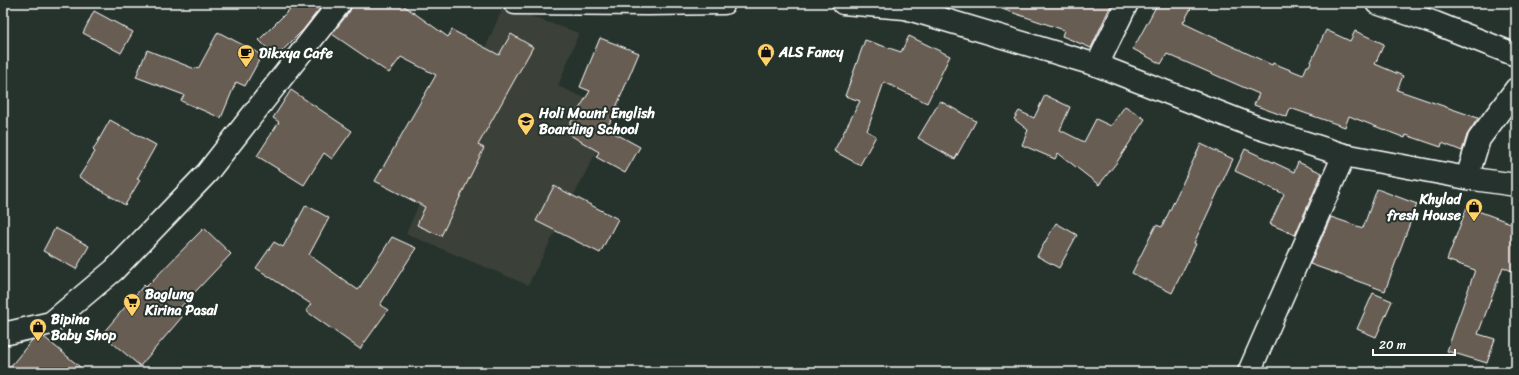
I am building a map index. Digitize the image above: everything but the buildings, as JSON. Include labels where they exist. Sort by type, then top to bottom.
[{"type":"street","points":[[3,331],[8,334],[51,323],[114,270],[207,174],[340,3]]},
{"type":"street","points":[[515,3],[724,3]]},
{"type":"street","points":[[843,3],[905,8],[1097,65],[1256,127],[1344,155],[1516,186]]},
{"type":"street","points":[[1097,65],[1127,3]]},
{"type":"street","points":[[1377,3],[1435,23],[1516,55]]},
{"type":"street","points":[[1467,178],[1479,139],[1516,89]]},
{"type":"street","points":[[1249,372],[1344,155]]},
{"type":"shaded area","name":"Holi Mount English Boarding School","points":[[503,7],[579,33],[558,86],[605,107],[613,119],[528,285],[406,234]]},
{"type":"place","name":"ALS Fancy","points":[[766,67]]},
{"type":"place","name":"Dikxya Cafe","points":[[246,68]]},
{"type":"place","name":"Holi Mount English Boarding School","points":[[526,136]]},
{"type":"place","name":"Khylad fresh House","points":[[1474,222]]},
{"type":"place","name":"Baglung Kirina Pasal","points":[[132,317]]},
{"type":"place","name":"Bipina Baby Shop","points":[[38,342]]}]
